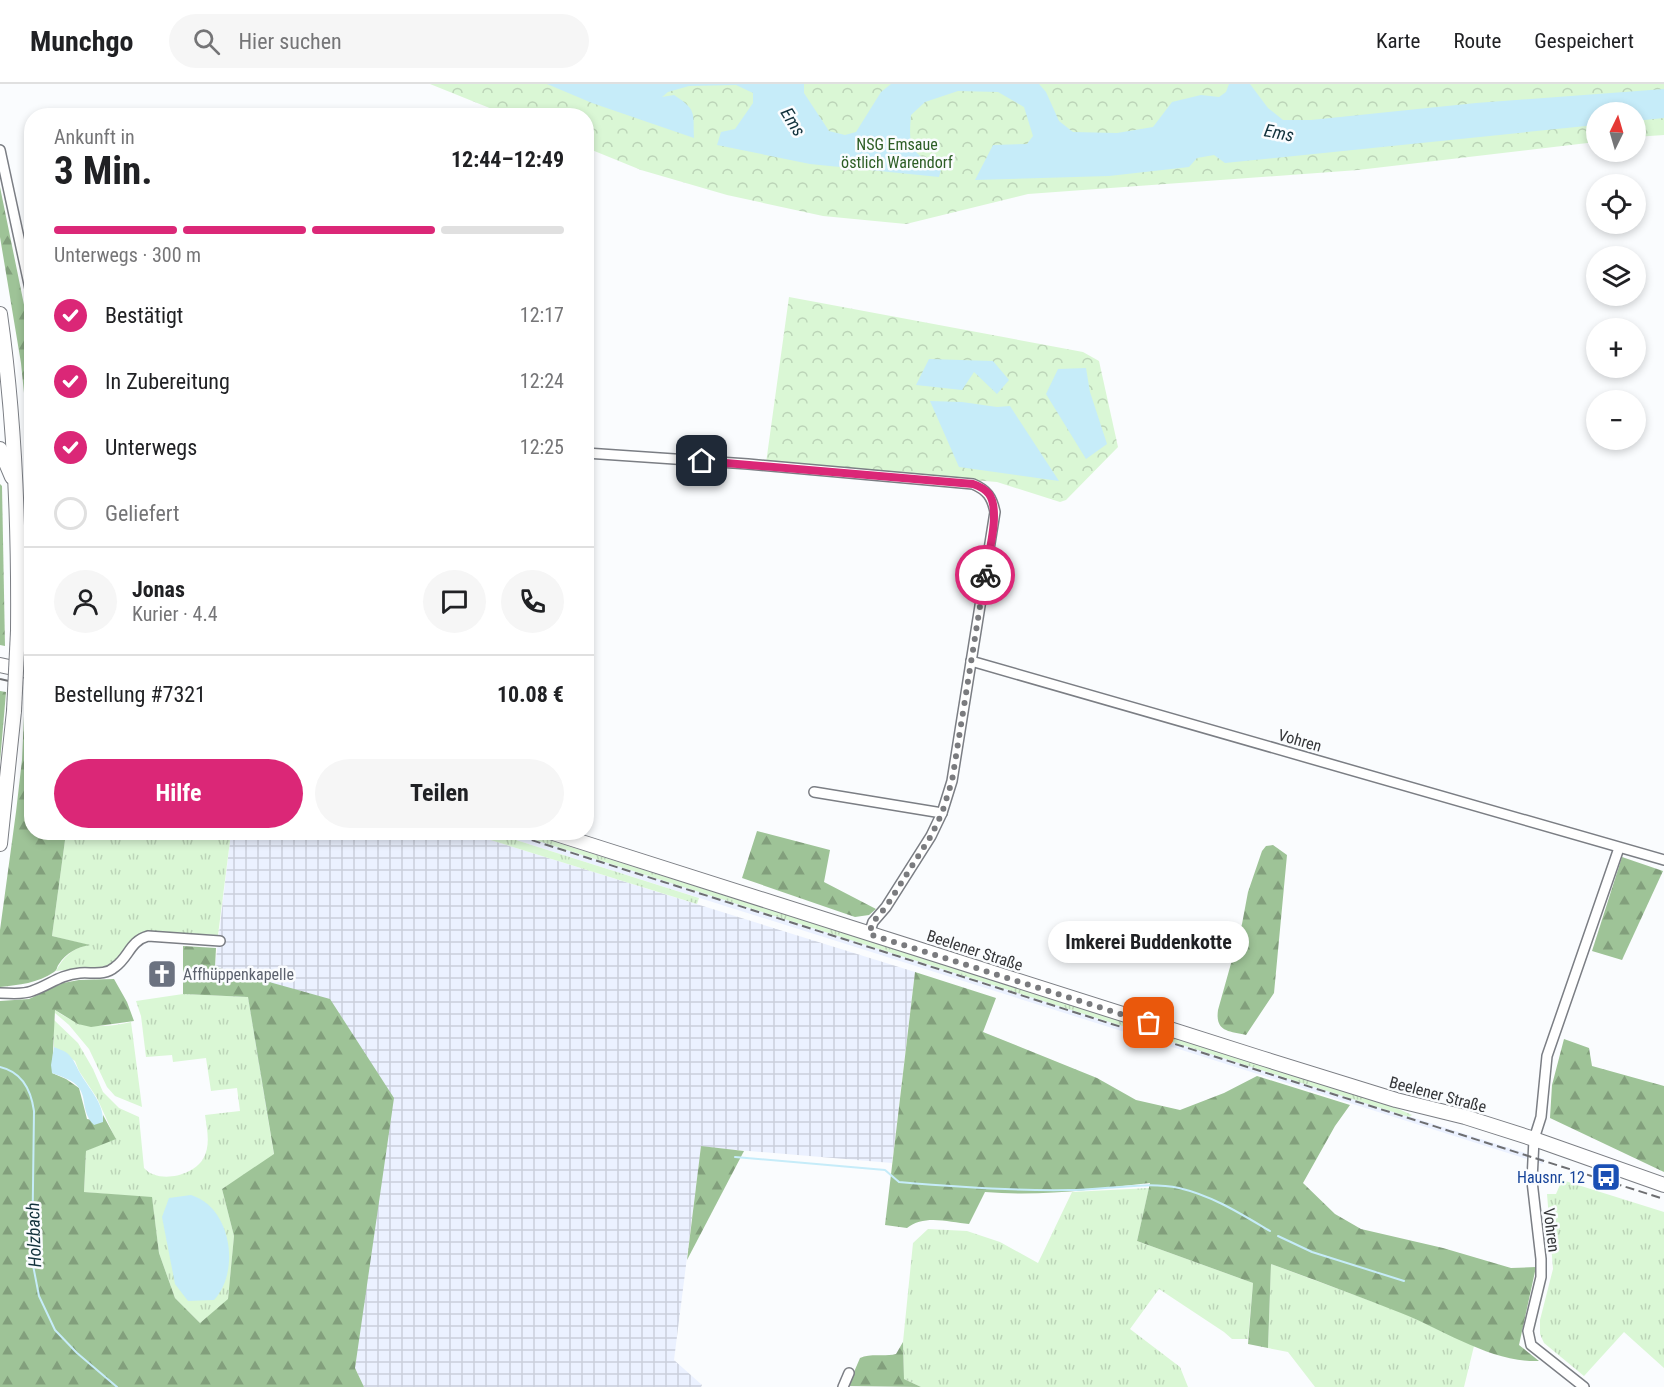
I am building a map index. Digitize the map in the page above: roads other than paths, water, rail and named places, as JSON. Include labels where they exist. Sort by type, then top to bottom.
[{"type":"main road","points":[[0,314],[4,344],[4,420],[17,492],[18,631],[14,711],[0,844]]},
{"type":"main road","points":[[0,364],[4,344]]},
{"type":"main road","points":[[0,449],[17,492]]},
{"type":"main road","points":[[0,665],[24,670]]},
{"type":"main road","name":"Beelener Straße","points":[[575,840],[1385,1097],[1466,1117],[1664,1185]]},
{"type":"street","points":[[0,150],[24,261]]},
{"type":"street","points":[[594,454],[748,464],[973,484],[988,493],[993,501],[995,512],[952,781],[942,813],[931,836],[886,907],[873,922],[869,934]]},
{"type":"street","name":"Vohren","points":[[971,662],[1664,860]]},
{"type":"street","points":[[814,792],[942,813]]},
{"type":"street","name":"Vohren","points":[[1584,1387],[1531,1345],[1528,1331],[1541,1277],[1532,1181],[1534,1139],[1541,1117],[1547,1056],[1619,848]]},
{"type":"street","points":[[0,993],[22,994],[33,991],[60,976],[105,973],[115,968],[138,939],[148,936],[220,941]]},
{"type":"street","points":[[843,1387],[849,1373]]},
{"type":"water","name":"Ems","points":[[547,84],[804,84],[804,93],[829,131],[845,135],[856,132],[881,92],[891,84],[1039,84],[1046,92],[1059,121],[1073,132],[1117,133],[1153,127],[1172,102],[1201,95],[1219,97],[1226,92],[1229,84],[1250,84],[1268,108],[1283,120],[1311,120],[1476,103],[1664,89],[1664,118],[1646,120],[1646,102],[1586,102],[1586,126],[1225,163],[1214,155],[1197,158],[1189,167],[1109,176],[975,180],[993,145],[1027,144],[1033,136],[1024,107],[998,92],[958,91],[925,102],[911,115],[911,143],[923,158],[941,170],[939,177],[810,164],[717,145],[721,132],[735,129],[753,103],[753,93],[736,85],[689,86],[668,92],[662,97],[674,95],[687,104],[692,112],[694,138],[592,103]]},
{"type":"water","points":[[929,359],[993,361],[1009,380],[997,394],[974,372],[962,390],[916,385]]},
{"type":"water","points":[[1086,368],[1090,392],[1107,444],[1086,459],[1046,394],[1058,369]]},
{"type":"water","points":[[930,401],[962,402],[997,407],[1010,406],[1059,481],[959,467]]},
{"type":"water","points":[[54,1047],[67,1053],[73,1060],[99,1102],[103,1122],[94,1125],[90,1120],[77,1085],[52,1073]]},
{"type":"water","points":[[191,1195],[205,1202],[215,1212],[228,1241],[227,1273],[222,1288],[214,1300],[188,1301],[175,1284],[162,1217],[169,1198]]},
{"type":"waterway","name":"Holzbach","points":[[0,1067],[8,1069],[24,1083],[31,1096],[34,1111],[32,1260],[39,1296],[55,1330],[77,1353],[117,1387]]},
{"type":"waterway","points":[[735,1157],[885,1170],[899,1182],[963,1187],[1082,1190],[1166,1186],[1191,1191],[1215,1201],[1270,1231]]},
{"type":"waterway","points":[[1278,1236],[1312,1252],[1404,1281]]},
{"type":"railway","points":[[0,679],[24,684]]},
{"type":"railway","points":[[531,840],[1664,1199]]},
{"type":"place","name":"Affhüppenkapelle","points":[[162,974]]},
{"type":"place","name":"Imkerei Buddenkotte","points":[[1149,1023]]},
{"type":"place","name":"Hausnr. 12","points":[[1606,1177]]},
{"type":"park label","name":"NSG Emsaue östlich Warendorf","points":[[897,153]]}]
